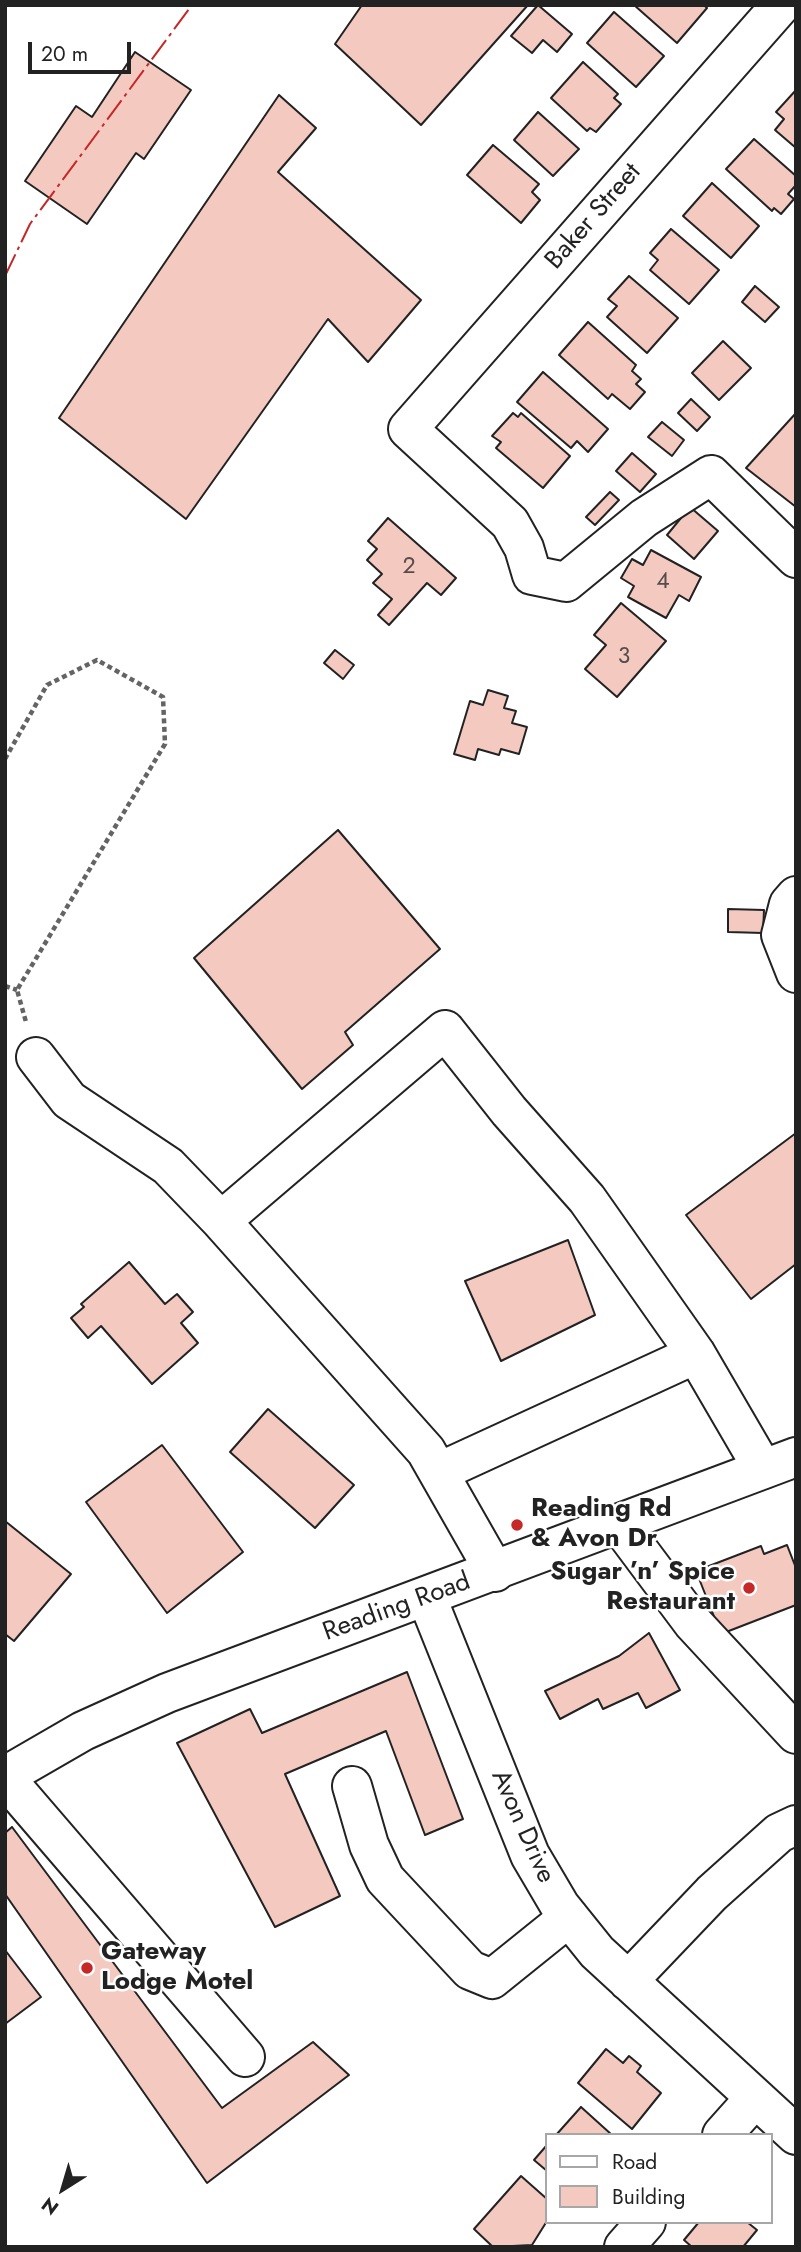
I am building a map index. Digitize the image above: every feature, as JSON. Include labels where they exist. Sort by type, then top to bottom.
[{"type":"street","name":"Baker Street","points":[[781,5],[408,429],[510,523],[524,548],[532,575],[566,582],[644,518],[711,475],[796,558]]},
{"type":"street","points":[[796,895],[789,904],[781,935],[796,973]]},
{"type":"street","points":[[221,1221],[445,1030],[509,1111],[587,1199],[696,1354],[779,1463]]},
{"type":"street","points":[[36,1057],[69,1100],[168,1166],[221,1221],[426,1451],[495,1572]]},
{"type":"street","points":[[439,1472],[696,1354]]},
{"type":"street","name":"Reading Road","points":[[5,1777],[83,1731],[167,1693],[427,1598],[779,1463]]},
{"type":"street","points":[[620,1524],[693,1623],[796,1734]]},
{"type":"street","name":"Avon Drive","points":[[427,1598],[530,1855],[569,1917],[597,1951],[628,1981],[796,2134]]},
{"type":"street","points":[[5,1777],[245,2057]]},
{"type":"street","points":[[352,1786],[369,1845],[385,1879],[470,1970],[492,1979],[569,1917]]},
{"type":"street","points":[[628,1981],[712,1893],[779,1833],[796,1825]]},
{"type":"street","points":[[725,2133],[755,2098]]},
{"type":"street","points":[[624,2247],[644,2224]]},
{"type":"path","points":[[5,759],[47,685],[97,660],[163,697],[165,744],[17,990],[5,986]]},
{"type":"building","points":[[362,5],[528,5],[421,125],[335,44]]},
{"type":"building","points":[[538,5],[572,34],[557,52],[543,40],[532,53],[511,36]]},
{"type":"building","points":[[634,5],[704,5],[707,8],[677,43]]},
{"type":"building","points":[[614,12],[664,56],[636,87],[587,43]]},
{"type":"building","points":[[135,52],[191,90],[144,159],[136,153],[87,224],[25,181],[76,106],[92,117]]},
{"type":"building","points":[[583,62],[618,94],[614,98],[621,104],[596,132],[590,128],[587,131],[551,98]]},
{"type":"building","points":[[796,90],[796,148],[775,130],[784,119],[776,112]]},
{"type":"building","points":[[279,95],[316,128],[278,172],[421,300],[368,362],[328,319],[186,519],[59,418]]},
{"type":"building","points":[[538,112],[579,149],[553,176],[514,140]]},
{"type":"building","points":[[754,139],[796,176],[796,185],[788,194],[794,199],[781,214],[774,208],[772,211],[726,169]]},
{"type":"building","points":[[493,145],[539,184],[532,192],[540,200],[521,223],[467,175]]},
{"type":"building","points":[[712,183],[759,226],[731,258],[683,216]]},
{"type":"building","points":[[671,229],[719,270],[689,304],[650,270],[658,260],[650,253]]},
{"type":"building","points":[[629,276],[678,318],[647,353],[607,317],[617,306],[608,299]]},
{"type":"building","points":[[755,286],[779,307],[765,322],[742,302]]},
{"type":"building","points":[[588,322],[636,365],[632,371],[641,379],[636,384],[645,392],[630,409],[612,394],[608,399],[559,355]]},
{"type":"building","points":[[723,341],[751,368],[719,400],[692,373]]},
{"type":"building","points":[[543,372],[608,429],[588,452],[577,441],[571,448],[517,402]]},
{"type":"building","points":[[691,399],[710,417],[697,431],[678,413]]},
{"type":"building","points":[[513,413],[518,417],[521,413],[570,456],[543,488],[496,448],[501,442],[492,436]]},
{"type":"building","points":[[796,413],[796,507],[746,468]]},
{"type":"building","points":[[662,422],[684,440],[672,456],[648,437]]},
{"type":"building","points":[[632,453],[656,474],[640,492],[616,471]]},
{"type":"building","points":[[610,492],[619,500],[595,525],[586,517]]},
{"type":"building","points":[[690,507],[718,531],[694,559],[667,535]]},
{"type":"building","points":[[388,518],[456,578],[441,595],[427,583],[389,625],[378,615],[392,599],[373,583],[382,574],[367,560],[377,549],[368,541]]},
{"type":"building","points":[[651,550],[701,577],[689,601],[679,595],[666,618],[628,597],[634,586],[621,578],[632,559],[643,565]]},
{"type":"building","points":[[621,603],[666,641],[617,697],[585,669],[606,645],[594,635]]},
{"type":"building","points":[[335,650],[354,665],[343,679],[324,663]]},
{"type":"building","points":[[488,690],[508,696],[504,708],[516,711],[512,723],[527,727],[519,754],[501,749],[499,755],[478,749],[475,760],[454,754],[470,701],[483,705]]},
{"type":"building","points":[[338,830],[440,949],[345,1032],[353,1045],[302,1089],[194,958]]},
{"type":"building","points":[[728,909],[764,910],[763,933],[728,932]]},
{"type":"building","points":[[796,1133],[796,1264],[751,1299],[686,1215]]},
{"type":"building","points":[[568,1240],[595,1315],[501,1361],[465,1281]]},
{"type":"building","points":[[129,1262],[165,1304],[177,1294],[193,1312],[181,1323],[198,1343],[152,1384],[101,1326],[88,1338],[71,1318],[84,1307],[81,1304]]},
{"type":"building","points":[[268,1409],[354,1485],[315,1528],[230,1452]]},
{"type":"building","points":[[162,1445],[243,1552],[167,1613],[86,1502]]},
{"type":"building","points":[[5,1521],[71,1574],[14,1641],[5,1634]]},
{"type":"building","name":"Sugar ’n’ Spice Restaurant","points":[[787,1545],[796,1568],[796,1605],[721,1634],[696,1571],[761,1546],[764,1554]]},
{"type":"building","points":[[649,1633],[680,1690],[646,1708],[638,1693],[603,1709],[598,1699],[560,1719],[545,1691],[619,1656]]},
{"type":"building","points":[[407,1672],[463,1819],[425,1835],[386,1731],[285,1774],[340,1896],[275,1927],[177,1743],[250,1709],[262,1733]]},
{"type":"building","name":"Gateway Lodge Motel","points":[[12,1827],[222,2108],[313,2042],[349,2075],[207,2183],[5,1894],[5,1833]]},
{"type":"building","points":[[5,1950],[41,1997],[5,2024]]},
{"type":"building","points":[[606,2049],[623,2063],[629,2056],[641,2066],[637,2072],[661,2093],[632,2129],[578,2083]]},
{"type":"building","points":[[581,2107],[610,2133],[558,2133]]},
{"type":"building","points":[[546,2146],[546,2170],[534,2160]]},
{"type":"building","points":[[521,2176],[546,2198],[546,2223],[532,2245],[493,2247],[474,2229]]},
{"type":"building","points":[[697,2224],[750,2224],[757,2230],[743,2247],[692,2247],[684,2240]]},
{"type":"power","points":[[5,276],[30,224],[192,5]]},
{"type":"place","name":"Reading Rd & Avon Dr","points":[[517,1525]]},
{"type":"place","name":"Sugar ’n’ Spice Restaurant","points":[[749,1588]]},
{"type":"place","name":"Gateway Lodge Motel","points":[[87,1968]]}]
